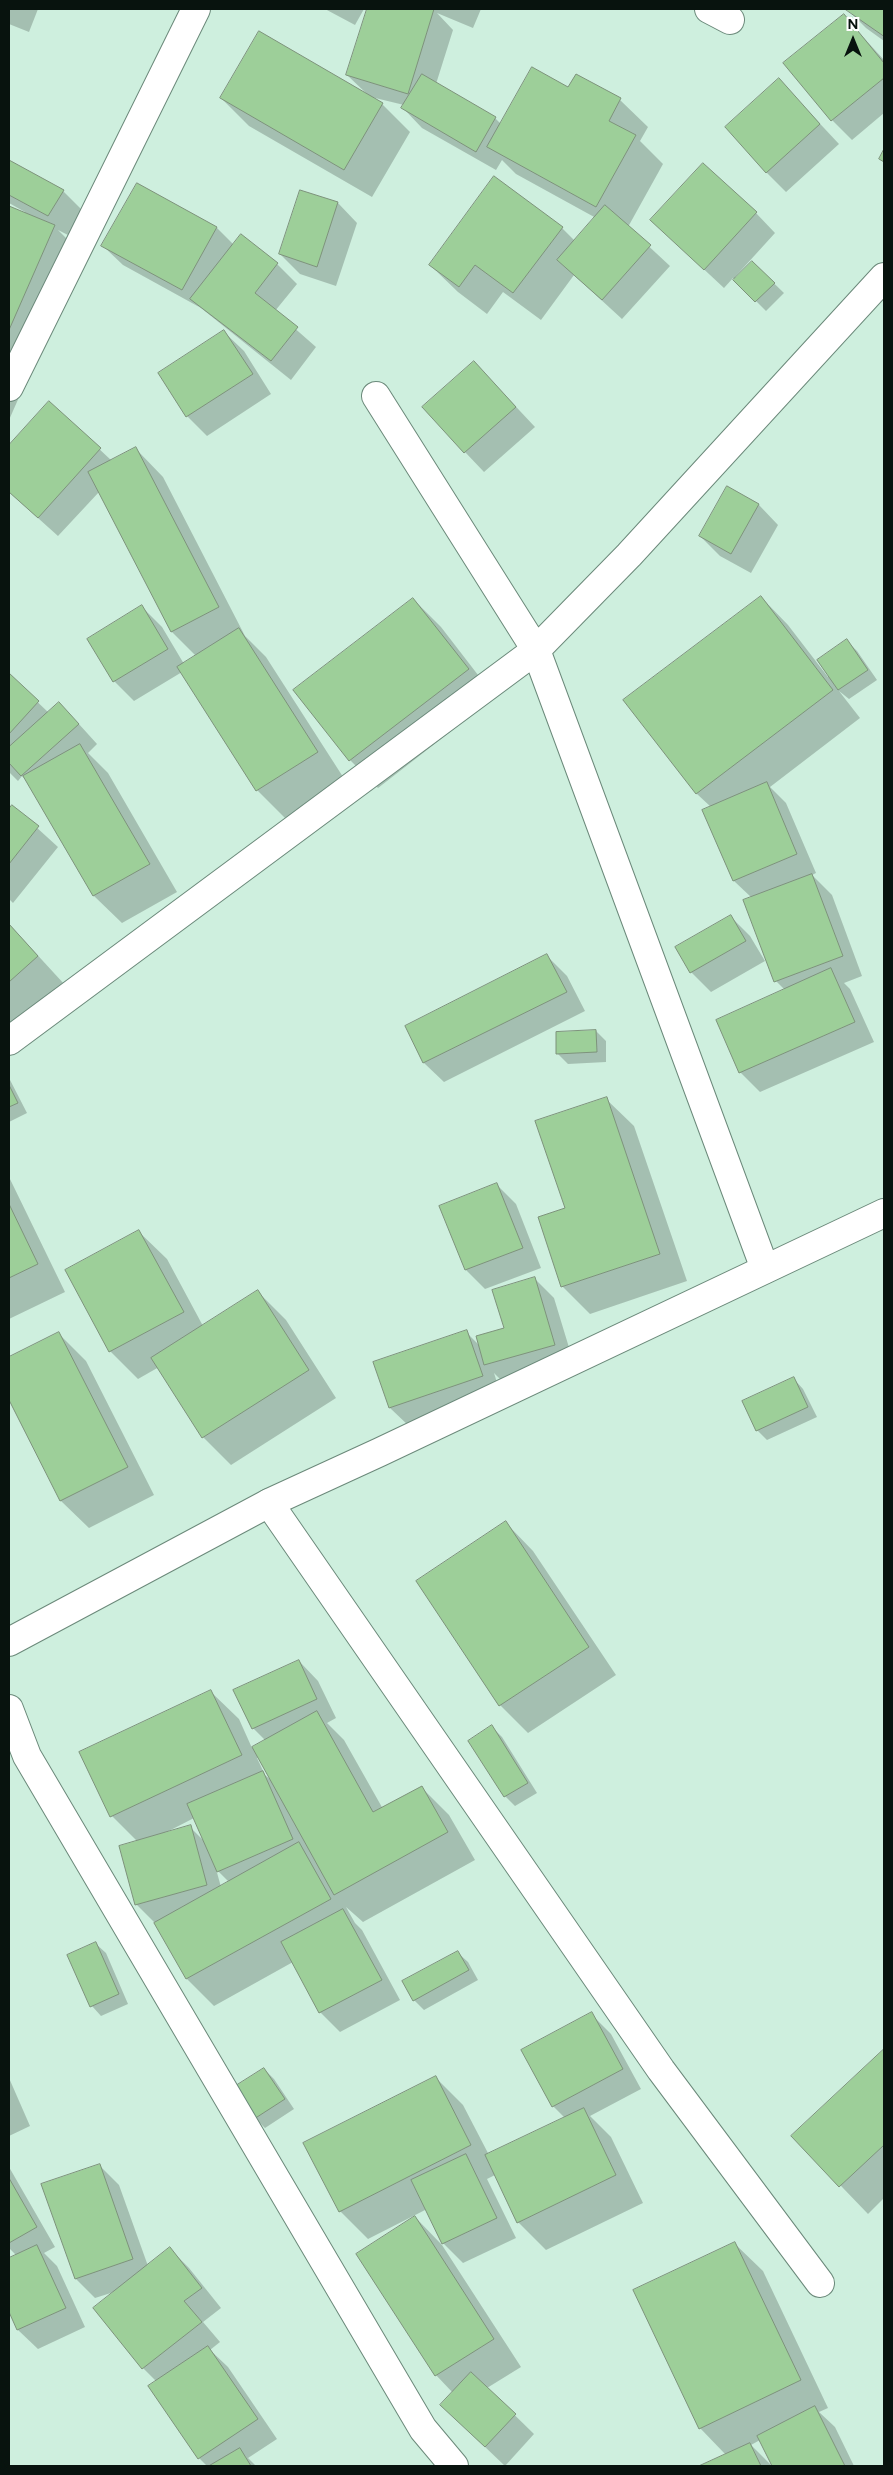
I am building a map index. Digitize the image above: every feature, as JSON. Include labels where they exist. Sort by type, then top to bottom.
[{"type":"street","points":[[9,388],[196,9]]},
{"type":"street","points":[[9,1041],[536,650],[629,555],[884,277]]},
{"type":"street","points":[[376,396],[536,650],[765,1269]]},
{"type":"street","points":[[9,1642],[268,1503],[380,1452],[884,1213]]},
{"type":"street","points":[[268,1503],[655,2062],[820,2283]]},
{"type":"street","points":[[9,1709],[32,1764],[386,2363],[423,2429],[454,2466]]},
{"type":"building","points":[[367,9],[434,9],[408,94],[346,75]]},
{"type":"building","points":[[845,9],[884,9],[884,36]]},
{"type":"building","points":[[844,14],[884,63],[884,78],[831,121],[783,63]]},
{"type":"building","points":[[259,31],[383,103],[344,170],[220,98]]},
{"type":"building","points":[[532,67],[568,87],[576,74],[621,98],[609,121],[636,135],[596,207],[487,147]]},
{"type":"building","points":[[422,74],[496,117],[476,152],[401,108]]},
{"type":"building","points":[[779,78],[820,124],[766,173],[725,127]]},
{"type":"building","points":[[884,149],[884,162],[879,159]]},
{"type":"building","points":[[9,160],[64,190],[48,216],[9,195]]},
{"type":"building","points":[[703,163],[757,212],[704,270],[650,220]]},
{"type":"building","points":[[494,176],[563,227],[513,293],[475,265],[459,287],[429,265]]},
{"type":"building","points":[[137,183],[217,227],[182,290],[101,246]]},
{"type":"building","points":[[300,190],[338,202],[317,267],[279,254]]},
{"type":"building","points":[[605,205],[651,245],[602,300],[557,260]]},
{"type":"building","points":[[9,206],[55,225],[9,330]]},
{"type":"building","points":[[241,234],[278,263],[255,293],[298,327],[271,361],[190,299]]},
{"type":"building","points":[[752,261],[775,283],[755,302],[733,280]]},
{"type":"building","points":[[224,330],[253,374],[186,417],[158,373]]},
{"type":"building","points":[[474,361],[516,407],[464,453],[422,407]]},
{"type":"building","points":[[49,401],[101,448],[38,518],[9,492],[9,445]]},
{"type":"building","points":[[136,447],[219,607],[171,632],[88,472]]},
{"type":"building","points":[[727,486],[759,504],[731,554],[699,536]]},
{"type":"building","points":[[761,596],[833,690],[696,794],[623,700]]},
{"type":"building","points":[[413,598],[469,669],[349,761],[293,690]]},
{"type":"building","points":[[142,605],[168,649],[113,682],[87,639]]},
{"type":"building","points":[[239,628],[318,752],[256,791],[177,667]]},
{"type":"building","points":[[847,639],[868,670],[838,690],[817,660]]},
{"type":"building","points":[[9,673],[39,701],[9,734]]},
{"type":"building","points":[[59,702],[79,724],[21,776],[9,763],[9,747]]},
{"type":"building","points":[[80,744],[150,864],[93,896],[23,776]]},
{"type":"building","points":[[767,782],[797,854],[733,881],[702,810]]},
{"type":"building","points":[[12,805],[39,826],[9,864],[9,809]]},
{"type":"building","points":[[812,874],[843,956],[774,982],[743,900]]},
{"type":"building","points":[[731,915],[746,941],[690,973],[675,947]]},
{"type":"building","points":[[9,924],[38,956],[9,982]]},
{"type":"building","points":[[547,954],[567,992],[423,1063],[405,1026]]},
{"type":"building","points":[[831,968],[855,1022],[739,1073],[716,1020]]},
{"type":"building","points":[[596,1030],[597,1052],[556,1054],[556,1032]]},
{"type":"building","points":[[9,1085],[18,1103],[9,1107]]},
{"type":"building","points":[[607,1097],[660,1254],[561,1287],[538,1217],[565,1208],[535,1121]]},
{"type":"building","points":[[497,1183],[523,1248],[465,1270],[439,1206]]},
{"type":"building","points":[[9,1204],[38,1264],[9,1278]]},
{"type":"building","points":[[139,1230],[184,1312],[109,1352],[65,1270]]},
{"type":"building","points":[[535,1277],[555,1345],[484,1365],[476,1336],[504,1328],[492,1290]]},
{"type":"building","points":[[258,1290],[309,1370],[202,1438],[151,1358]]},
{"type":"building","points":[[467,1330],[483,1376],[389,1408],[373,1362]]},
{"type":"building","points":[[59,1332],[128,1467],[60,1501],[9,1400],[9,1357]]},
{"type":"building","points":[[794,1377],[808,1407],[756,1431],[742,1401]]},
{"type":"building","points":[[506,1521],[589,1647],[499,1706],[416,1581]]},
{"type":"building","points":[[299,1660],[317,1699],[252,1729],[233,1690]]},
{"type":"building","points":[[211,1690],[242,1755],[110,1817],[79,1752]]},
{"type":"building","points":[[317,1711],[373,1812],[422,1786],[448,1832],[334,1895],[252,1747]]},
{"type":"building","points":[[492,1725],[528,1783],[504,1797],[468,1741]]},
{"type":"building","points":[[263,1771],[293,1839],[217,1872],[187,1804]]},
{"type":"building","points":[[191,1825],[207,1885],[135,1905],[119,1846]]},
{"type":"building","points":[[299,1842],[331,1899],[186,1979],[154,1923]]},
{"type":"building","points":[[343,1909],[382,1980],[319,2013],[281,1942]]},
{"type":"building","points":[[96,1942],[119,1994],[90,2007],[67,1955]]},
{"type":"building","points":[[458,1951],[469,1970],[413,2001],[402,1981]]},
{"type":"building","points":[[592,2012],[623,2069],[552,2107],[521,2050]]},
{"type":"building","points":[[884,2049],[884,2145],[839,2187],[791,2136]]},
{"type":"building","points":[[264,2068],[285,2099],[254,2119],[234,2087]]},
{"type":"building","points":[[436,2076],[471,2145],[339,2212],[303,2143]]},
{"type":"building","points":[[584,2108],[616,2175],[517,2223],[485,2155]]},
{"type":"building","points":[[466,2154],[497,2218],[442,2244],[411,2180]]},
{"type":"building","points":[[100,2164],[133,2259],[75,2279],[41,2184]]},
{"type":"building","points":[[9,2178],[37,2227],[9,2243]]},
{"type":"building","points":[[415,2216],[494,2339],[435,2376],[356,2254]]},
{"type":"building","points":[[735,2242],[801,2380],[699,2429],[633,2290]]},
{"type":"building","points":[[37,2245],[66,2308],[17,2330],[9,2312],[9,2258]]},
{"type":"building","points":[[170,2247],[202,2288],[184,2301],[202,2322],[142,2369],[93,2308]]},
{"type":"building","points":[[208,2346],[258,2419],[198,2459],[148,2386]]},
{"type":"building","points":[[471,2372],[516,2414],[485,2447],[440,2405]]},
{"type":"building","points":[[815,2406],[845,2466],[772,2466],[757,2436]]},
{"type":"building","points":[[750,2443],[761,2466],[699,2466]]},
{"type":"building","points":[[240,2448],[251,2466],[209,2466]]}]
